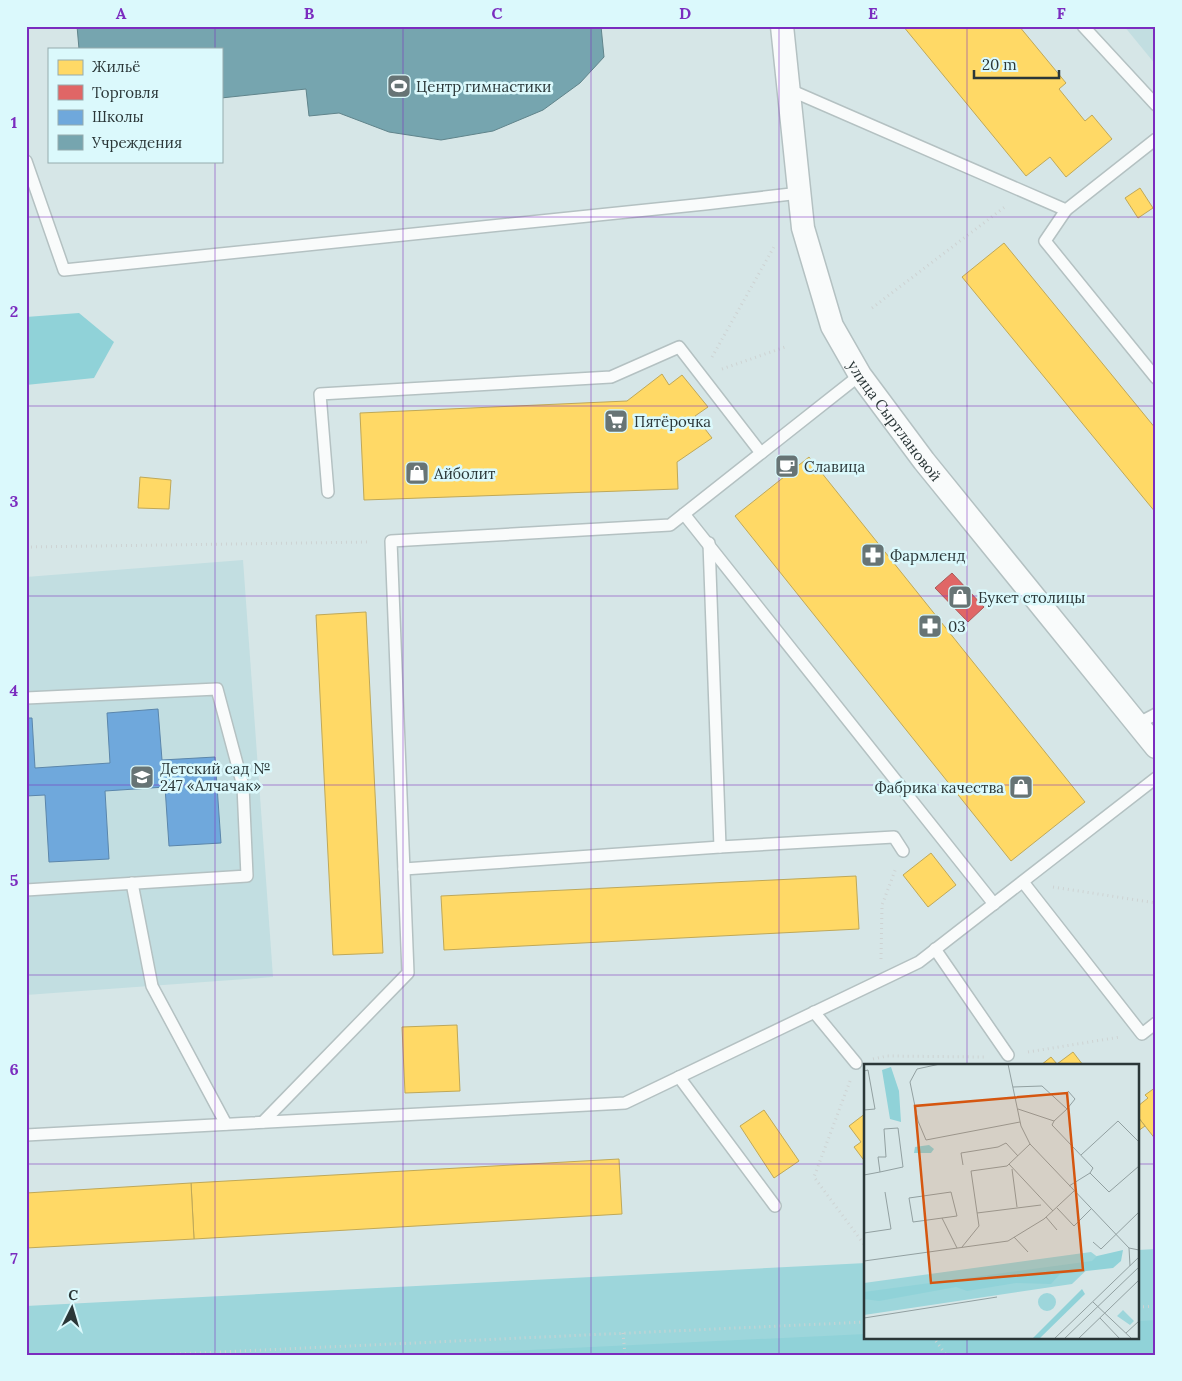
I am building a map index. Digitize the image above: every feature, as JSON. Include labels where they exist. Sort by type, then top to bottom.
[{"type":"street","name":"улица Сыртлановой","points":[[782,26],[803,228],[832,326],[860,375],[924,461],[1146,719],[1156,747]]},
{"type":"lane","points":[[1083,26],[1156,105]]},
{"type":"lane","points":[[790,90],[1066,210]]},
{"type":"lane","points":[[1156,138],[1066,210],[1045,241],[1156,378]]},
{"type":"lane","points":[[26,161],[64,270],[800,193]]},
{"type":"lane","points":[[328,492],[320,394],[611,377],[679,348],[761,453]]},
{"type":"lane","points":[[263,1122],[408,973],[391,541],[670,525],[860,375]]},
{"type":"lane","points":[[684,514],[709,543],[994,904]]},
{"type":"lane","points":[[709,543],[720,847]]},
{"type":"lane","points":[[26,698],[218,689],[243,786],[246,876],[26,890]]},
{"type":"lane","points":[[26,1135],[625,1103],[919,962],[1156,778]]},
{"type":"lane","points":[[404,869],[894,837],[903,851]]},
{"type":"lane","points":[[1023,882],[1142,1034],[1156,1023]]},
{"type":"lane","points":[[132,883],[152,986],[226,1124]]},
{"type":"lane","points":[[936,949],[1008,1055]]},
{"type":"lane","points":[[814,1012],[856,1063]]},
{"type":"lane","points":[[678,1077],[775,1206]]},
{"type":"path","points":[[872,308],[1024,192]]},
{"type":"path","points":[[702,376],[775,245]]},
{"type":"path","points":[[702,376],[788,346]]},
{"type":"path","points":[[26,547],[391,541]]},
{"type":"path","points":[[880,981],[882,905],[903,851]]},
{"type":"path","points":[[1023,882],[1156,903]]},
{"type":"path","points":[[864,1244],[814,1177],[856,1063],[887,1056],[991,1057],[1142,1034]]},
{"type":"path","points":[[1140,1307],[1156,1306]]},
{"type":"path","points":[[155,1355],[864,1322]]},
{"type":"path","points":[[623,1333],[625,1355]]},
{"type":"path","points":[[934,1338],[946,1355]]},
{"type":"shaded area","points":[[1124,26],[1156,26],[1156,65]]},
{"type":"shaded area","points":[[79,313],[114,342],[94,378],[26,385],[26,317]]},
{"type":"shaded area","name":"Детский сад № 247 «Алчачак»","points":[[243,560],[273,977],[26,995],[26,577]]},
{"type":"shaded area","points":[[1156,1249],[1156,1355],[26,1355],[26,1306],[864,1263],[864,1338],[1140,1338],[1140,1250]]},
{"type":"shaded area","points":[[1156,1320],[1156,1355],[422,1355],[864,1334],[864,1338],[1140,1338],[1140,1321]]},
{"type":"building: Жильё","points":[[903,26],[1019,26],[1066,83],[1059,89],[1085,121],[1092,115],[1112,139],[1066,177],[1050,157],[1026,176]]},
{"type":"building: Жильё","points":[[1140,188],[1153,208],[1138,218],[1125,198]]},
{"type":"building: Жильё","points":[[1004,243],[1156,429],[1156,513],[962,277]]},
{"type":"building: Жильё","points":[[662,374],[669,385],[682,375],[708,407],[695,416],[712,438],[677,462],[678,489],[364,500],[360,413],[627,401]]},
{"type":"building: Жильё","points":[[809,457],[1085,802],[1011,861],[735,516]]},
{"type":"building: Жильё","points":[[140,477],[171,480],[169,509],[138,508]]},
{"type":"building: Жильё","points":[[366,612],[383,953],[333,955],[316,615]]},
{"type":"building: Жильё","points":[[931,853],[956,885],[928,907],[903,875]]},
{"type":"building: Жильё","points":[[856,876],[859,929],[444,950],[441,896]]},
{"type":"building: Жильё","points":[[457,1025],[460,1091],[405,1093],[402,1027]]},
{"type":"building: Жильё","points":[[1073,1052],[1082,1064],[1057,1064]]},
{"type":"building: Жильё","points":[[1051,1057],[1057,1064],[1042,1064]]},
{"type":"building: Жильё","points":[[1156,1087],[1156,1140],[1140,1120],[1140,1104],[1148,1098],[1145,1095]]},
{"type":"building: Жильё","points":[[764,1110],[799,1161],[774,1178],[740,1126]]},
{"type":"building: Жильё","points":[[864,1115],[864,1160],[854,1147],[861,1142],[849,1126]]},
{"type":"building: Жильё","points":[[1140,1120],[1145,1126],[1140,1130]]},
{"type":"building: Жильё","points":[[619,1159],[622,1214],[194,1239],[191,1183]]},
{"type":"building: Жильё","points":[[191,1183],[194,1239],[26,1248],[26,1193]]},
{"type":"building: Торговля","name":"Букет столицы","points":[[952,573],[984,607],[968,622],[935,588]]},
{"type":"building: Школы","points":[[158,709],[162,760],[215,757],[221,843],[169,846],[165,787],[105,791],[109,859],[49,862],[45,795],[26,796],[26,718],[32,718],[35,768],[110,763],[107,713]]},
{"type":"building: Учреждения","name":"Центр гимнастики","points":[[77,26],[601,26],[604,57],[580,83],[543,110],[493,131],[441,140],[389,132],[339,113],[309,116],[306,89],[222,98],[222,48],[79,48]]},
{"type":"place","name":"Центр гимнастики","points":[[399,86]]},
{"type":"place","name":"Пятёрочка","points":[[616,421]]},
{"type":"place","name":"Славица","points":[[787,466]]},
{"type":"place","name":"Айболит","points":[[417,473]]},
{"type":"place","name":"Фармленд","points":[[873,555]]},
{"type":"place","name":"Букет столицы","points":[[960,597]]},
{"type":"place","name":"03","points":[[930,626]]},
{"type":"place","name":"Детский сад № 247 «Алчачак»","points":[[142,777]]},
{"type":"place","name":"Фабрика качества","points":[[1021,787]]}]
